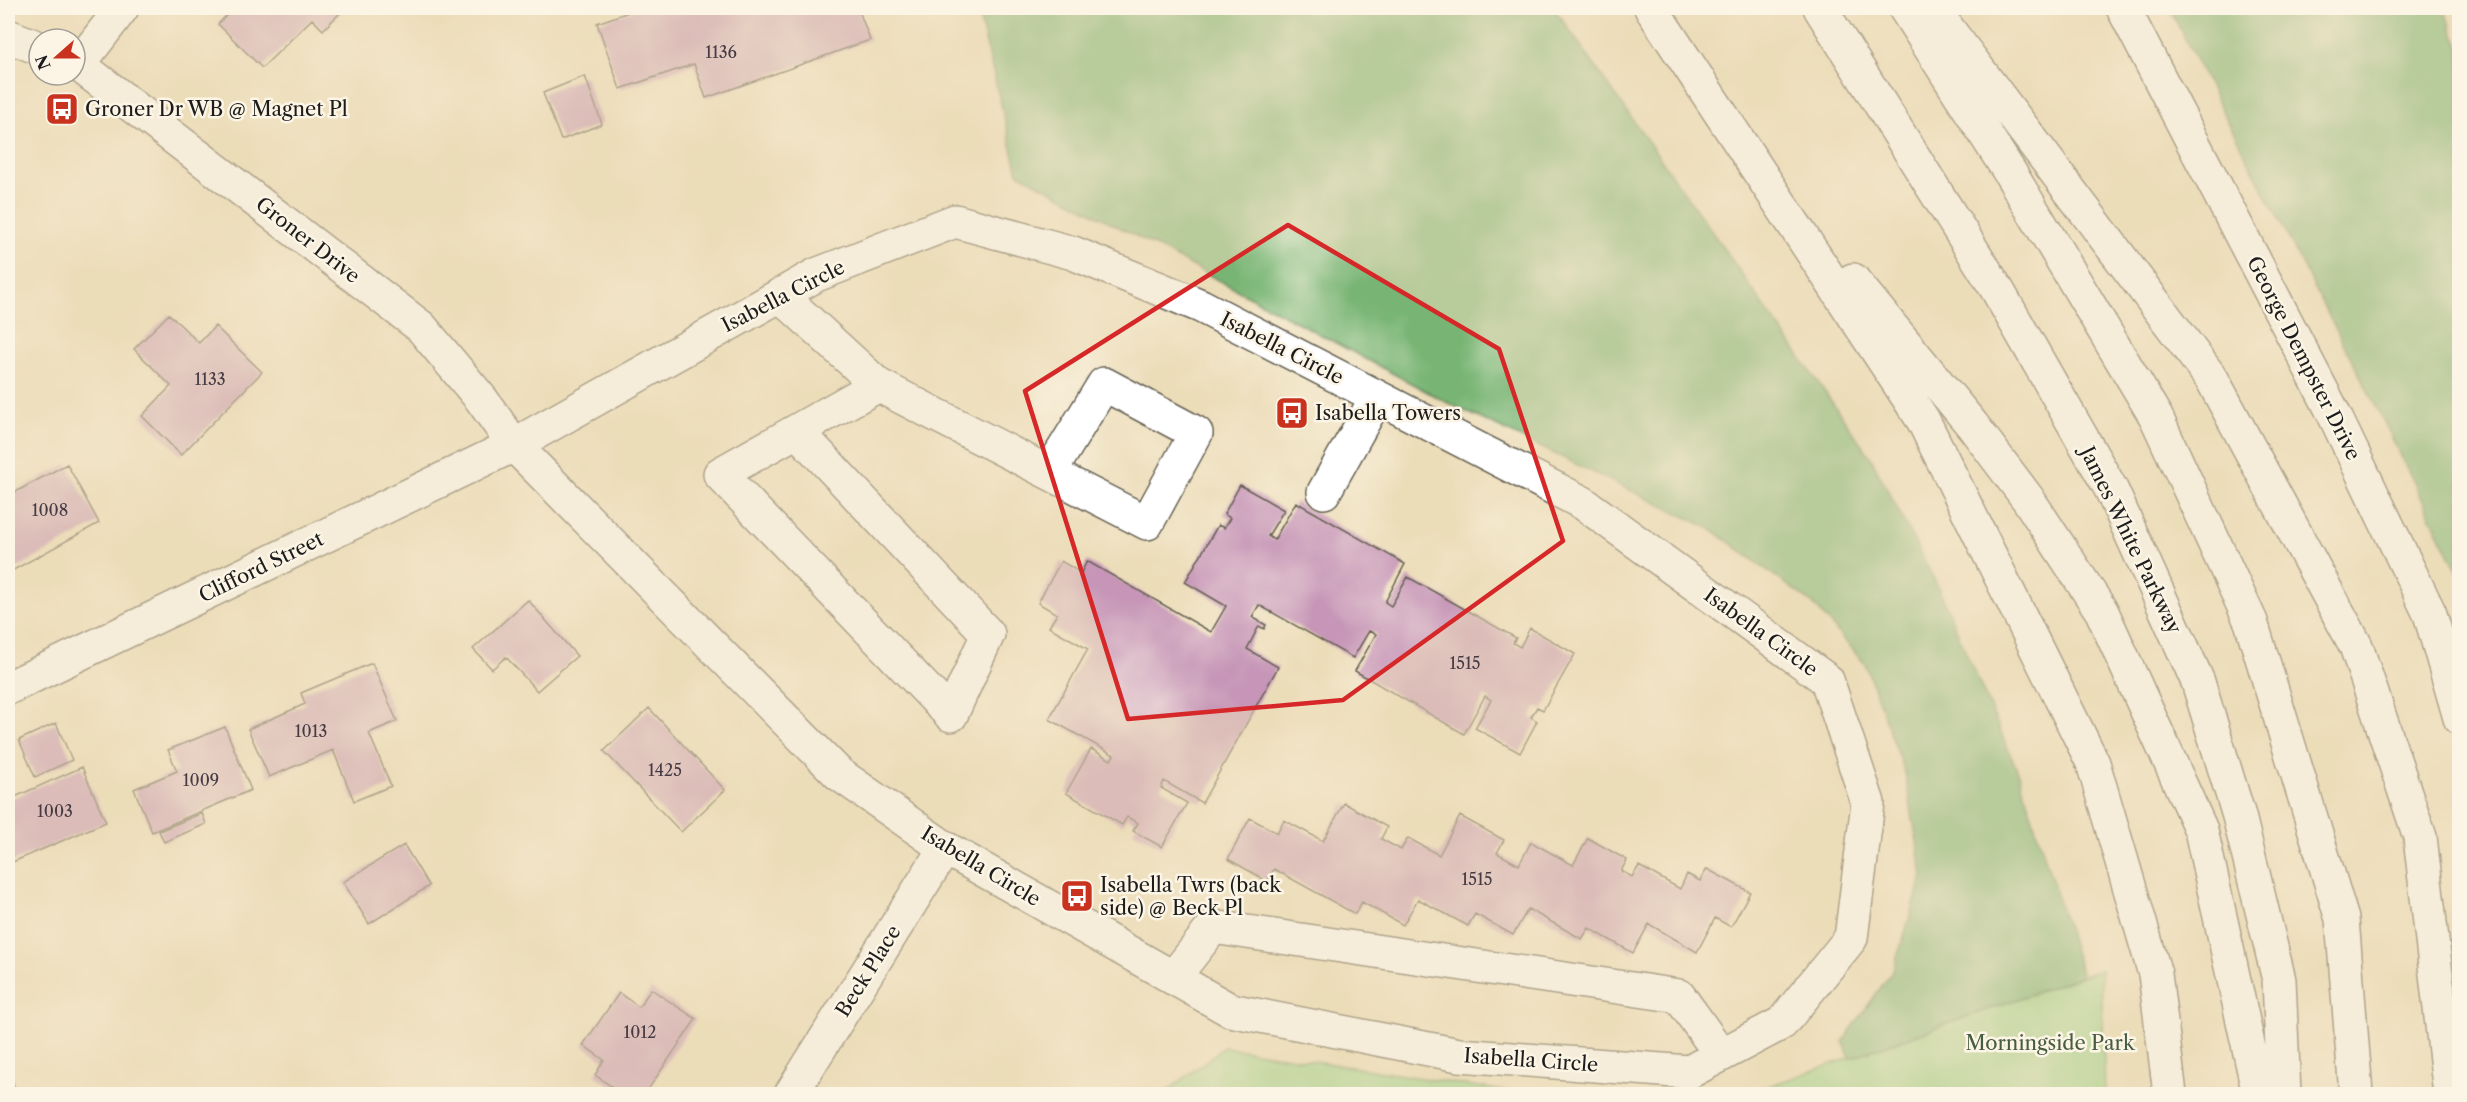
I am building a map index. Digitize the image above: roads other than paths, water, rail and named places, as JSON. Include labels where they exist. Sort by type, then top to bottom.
[{"type":"main road","points":[[87,51],[122,8]]},
{"type":"main road","points":[[1652,8],[1923,420],[2093,763],[2155,975],[2170,1095]]},
{"type":"main road","name":"James White Parkway","points":[[1820,8],[1998,291],[2111,489],[2198,682],[2239,816],[2279,980],[2284,1095]]},
{"type":"main road","points":[[1905,8],[2009,171],[2156,417],[2251,622],[2342,919],[2355,1095]]},
{"type":"main road","points":[[1932,8],[2212,380],[2356,646],[2420,837],[2450,1095]]},
{"type":"main road","name":"George Dempster Drive","points":[[2123,8],[2331,408],[2425,604],[2460,718]]},
{"type":"main road","points":[[8,36],[27,43]]},
{"type":"main road","name":"Groner Drive","points":[[87,71],[421,327],[482,400],[514,445]]},
{"type":"main road","points":[[1743,147],[1973,426],[2028,499],[2102,612],[2201,830],[2259,1095]]},
{"type":"main road","name":"Isabella Circle","points":[[956,221],[1072,253],[1202,306],[1583,503],[1827,680],[1868,803],[1851,938],[1782,1023],[1689,1072],[1459,1055],[1230,1010],[945,848],[839,774],[514,445],[816,275],[956,221]]},
{"type":"main road","points":[[780,295],[878,385],[1147,523],[1196,433],[1104,384],[1050,472]]},
{"type":"main road","points":[[797,431],[988,634],[951,715],[720,474],[878,385]]},
{"type":"main road","points":[[1324,492],[1377,397]]},
{"type":"main road","name":"Clifford Street","points":[[8,688],[514,445]]},
{"type":"main road","name":"Beck Place","points":[[791,1095],[945,848]]},
{"type":"main road","points":[[1173,978],[1213,927],[1679,996],[1721,1055]]},
{"type":"place","name":"Groner Dr WB @ Magnet Pl","points":[[62,109]]},
{"type":"place","name":"Isabella Towers","points":[[1292,413]]},
{"type":"place","name":"Isabella Twrs (back side) @ Beck Pl","points":[[1077,896]]},
{"type":"park label","name":"Morningside Park","points":[[2050,1043]]}]
